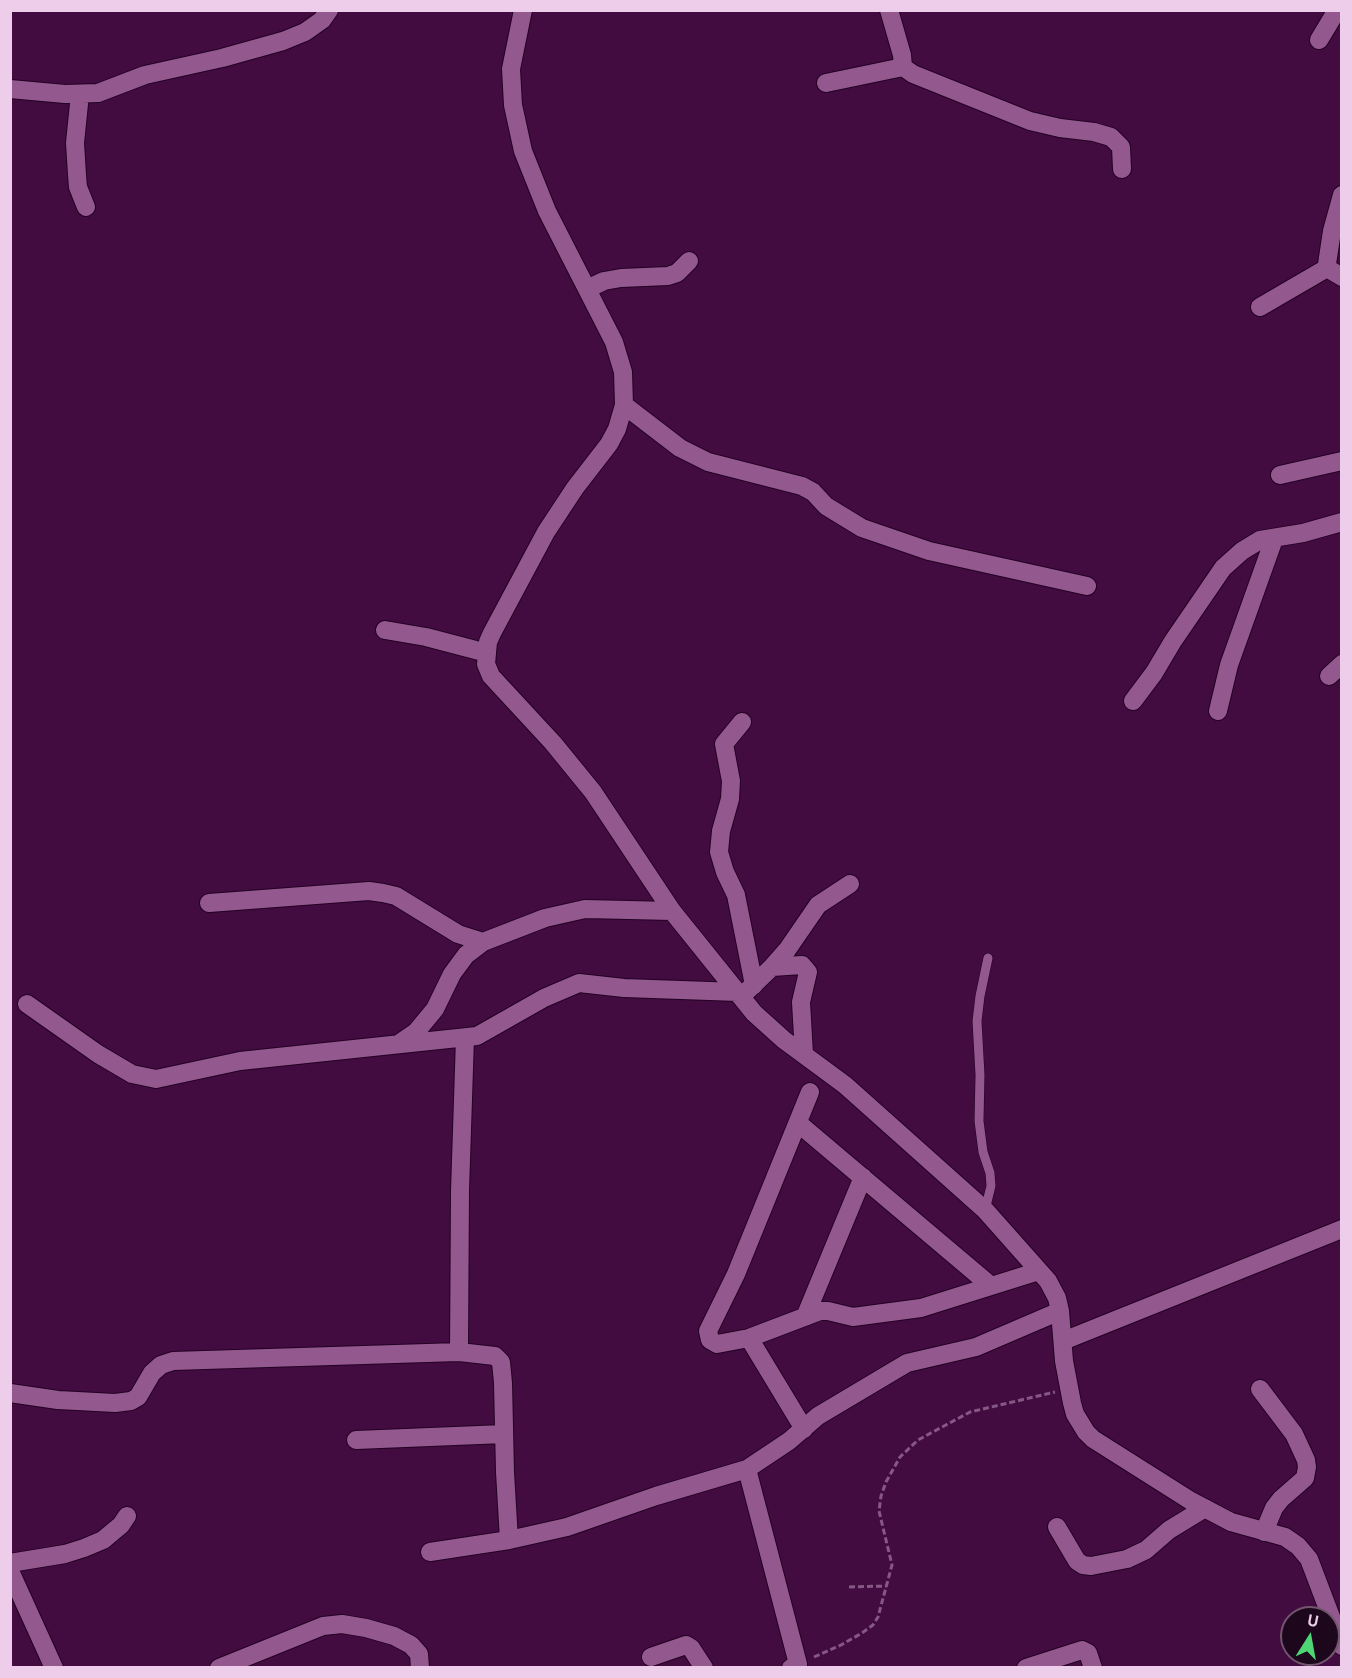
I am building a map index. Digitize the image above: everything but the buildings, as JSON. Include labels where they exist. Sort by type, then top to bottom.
[{"type":"street","points":[[10,89],[80,94],[98,93],[153,72],[222,58],[284,41],[305,32],[322,20],[329,10]]},
{"type":"street","points":[[524,10],[511,69],[513,105],[523,151],[548,211],[614,342],[622,372],[624,405],[617,429],[609,444],[575,488],[537,548],[492,633],[486,653],[486,664],[491,676],[553,743],[593,792],[672,911],[716,968],[744,991]]},
{"type":"street","points":[[889,10],[903,55],[903,67]]},
{"type":"street","points":[[1319,40],[1337,10]]},
{"type":"street","points":[[826,83],[903,67],[913,74],[1030,121],[1111,137],[1121,147],[1122,169]]},
{"type":"street","points":[[80,94],[75,143],[76,175],[86,207]]},
{"type":"street","points":[[1260,307],[1334,272],[1332,231],[1341,195]]},
{"type":"street","points":[[587,289],[604,281],[621,278],[668,276],[677,273],[689,261]]},
{"type":"street","points":[[624,405],[680,448],[708,462],[802,486],[813,492],[826,506],[862,528],[928,551],[1087,586]]},
{"type":"street","points":[[1280,475],[1341,461]]},
{"type":"street","points":[[1133,701],[1223,568],[1242,551],[1260,540],[1303,533],[1341,522]]},
{"type":"street","points":[[1218,711],[1229,665],[1274,539]]},
{"type":"street","points":[[385,630],[471,647],[486,653]]},
{"type":"street","points":[[742,722],[724,742],[731,781],[730,799],[721,831],[719,852],[736,895],[744,991],[754,1013],[784,1040],[845,1084],[985,1210],[1048,1281],[1057,1298],[1060,1311],[1069,1388],[1075,1414],[1086,1432],[1093,1439],[1231,1522],[1285,1537],[1298,1546],[1309,1559],[1341,1646]]},
{"type":"street","points":[[27,1004],[132,1074],[156,1079],[240,1061],[465,1038],[477,1036],[544,998],[579,983],[624,988],[744,991],[772,967],[818,905],[850,884]]},
{"type":"street","points":[[209,903],[369,891],[396,896],[458,934],[483,942]]},
{"type":"street","points":[[399,1044],[417,1032],[435,1009],[452,974],[466,955],[483,942],[545,918],[585,909],[672,911]]},
{"type":"street","points":[[772,967],[802,965],[808,972],[801,1002],[804,1054]]},
{"type":"street","points":[[459,1352],[460,1191],[465,1038]]},
{"type":"street","points":[[810,1092],[736,1274],[708,1331],[710,1340],[717,1344],[749,1338],[820,1311],[853,1317],[921,1308],[1039,1271]]},
{"type":"street","points":[[798,1123],[991,1286]]},
{"type":"street","points":[[805,1317],[863,1177]]},
{"type":"street","points":[[1063,1341],[1341,1229]]},
{"type":"street","points":[[430,1552],[509,1540],[567,1527],[656,1496],[747,1469],[804,1429],[818,1416],[907,1363],[938,1358],[976,1347],[1060,1311]]},
{"type":"street","points":[[749,1338],[804,1429]]},
{"type":"street","points":[[10,1392],[58,1400],[115,1403],[131,1401],[138,1397],[152,1373],[161,1365],[173,1361],[459,1352],[495,1356],[501,1362],[509,1540]]},
{"type":"street","points":[[1260,1389],[1294,1434],[1307,1467],[1305,1478],[1274,1508],[1264,1532]]},
{"type":"street","points":[[356,1440],[504,1434]]},
{"type":"street","points":[[747,1469],[795,1666]]},
{"type":"street","points":[[1057,1527],[1077,1561],[1091,1566],[1127,1559],[1146,1550],[1169,1530],[1205,1508]]},
{"type":"street","points":[[10,1563],[65,1554],[84,1548],[103,1540],[121,1525],[127,1516]]},
{"type":"street","points":[[10,1571],[54,1668]]},
{"type":"street","points":[[219,1668],[323,1626],[342,1624],[394,1636],[411,1645],[419,1654],[420,1668]]},
{"type":"street","points":[[651,1657],[686,1645],[692,1648],[704,1668]]},
{"type":"street","points":[[1026,1668],[1082,1650],[1088,1653],[1093,1668]]},
{"type":"lane","points":[[985,1210],[991,1186],[990,1173],[983,1152],[980,1122],[977,1021],[988,958]]},
{"type":"path","points":[[795,1666],[841,1645],[873,1624],[882,1608],[892,1557],[879,1511],[881,1496],[894,1466],[908,1448],[918,1440],[970,1412],[1069,1388]]},
{"type":"path","points":[[849,1587],[887,1586]]}]
